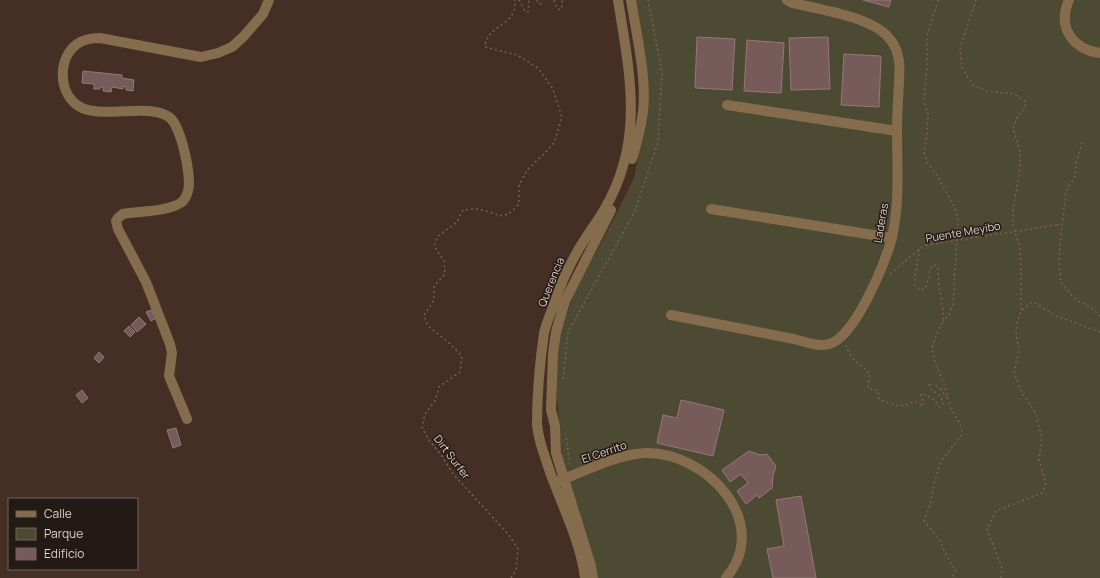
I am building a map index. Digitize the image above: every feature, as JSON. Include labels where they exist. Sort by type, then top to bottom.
[{"type":"street","points":[[187,419],[169,376],[172,353],[166,331],[146,282],[118,229],[116,221],[123,214],[168,208],[182,201],[186,197],[189,182],[179,131],[171,117],[159,112],[90,111],[77,106],[68,96],[64,84],[63,74],[67,56],[78,44],[89,39],[100,38],[201,57],[218,54],[232,47],[255,26],[263,14],[269,0]]},
{"type":"street","name":"Querencia","points":[[585,578],[580,550],[545,458],[537,426],[539,381],[544,332],[561,283],[575,254],[604,210],[625,173],[632,111],[629,70],[618,0]]},
{"type":"street","name":"Querencia","points":[[593,578],[568,477],[556,453],[555,426],[551,410],[553,353],[556,332],[565,301],[616,200],[638,136],[643,110],[643,83],[631,0]]},
{"type":"street","name":"Laderas","points":[[787,0],[792,3],[858,20],[879,29],[889,37],[896,48],[899,61],[897,131],[898,190],[892,238],[877,279],[859,314],[844,336]]},
{"type":"street","points":[[1069,0],[1064,20],[1069,36],[1081,48],[1100,54]]},
{"type":"street","points":[[727,105],[897,131]]},
{"type":"street","points":[[711,209],[892,238]]},
{"type":"street","points":[[671,314],[794,338],[813,344],[830,344],[844,336]]},
{"type":"street","name":"El Cerrito","points":[[554,483],[616,459],[645,453],[669,455],[694,465],[708,476],[728,497],[740,519],[742,529],[742,551],[738,561],[726,578]]},
{"type":"path","name":"Dirt Surfer","points":[[511,578],[516,570],[518,549],[509,535],[453,474],[442,456],[428,440],[422,427],[425,414],[435,401],[439,387],[460,372],[462,356],[448,342],[428,326],[424,315],[434,300],[434,286],[445,274],[444,261],[434,246],[438,236],[456,223],[463,210],[475,208],[503,216],[512,212],[519,204],[519,185],[528,169],[554,143],[562,117],[553,89],[538,68],[517,55],[485,47],[486,40],[490,33],[508,20],[514,10],[515,0]]},
{"type":"path","points":[[519,0],[525,11],[528,12],[529,0]]},
{"type":"path","points":[[537,0],[538,3],[541,4],[542,0]]},
{"type":"path","points":[[554,0],[557,8],[560,10],[562,0]]},
{"type":"path","points":[[563,380],[568,332],[635,211],[658,142],[662,73],[648,0]]},
{"type":"path","points":[[938,0],[927,36],[927,67],[924,101],[928,114],[927,136],[924,152],[928,164],[935,172],[955,208],[958,220],[953,304],[949,315],[943,321],[932,348],[936,365],[945,386],[951,408],[962,431],[961,436],[942,460],[934,484],[930,506],[924,520],[940,541],[949,561],[956,570],[952,578]]},
{"type":"path","points":[[976,0],[960,48],[962,68],[973,85],[986,91],[1014,94],[1025,101],[1025,108],[1017,117],[1013,129],[1020,151],[1020,168],[1013,210],[1013,226],[1020,247],[1021,275],[1020,311],[1016,334],[1019,350],[1014,373],[1022,393],[1035,412],[1042,437],[1040,460],[1046,484],[1042,493],[996,511],[987,529],[1002,568],[1001,578]]},
{"type":"path","points":[[1082,142],[1076,164],[1075,177],[1066,191],[1059,264],[1061,283],[1076,300],[1090,307],[1100,316]]},
{"type":"path","name":"Puente Meyibo","points":[[877,279],[888,276],[926,244],[1057,225],[1062,223]]},
{"type":"path","points":[[919,249],[919,256],[914,275],[915,284],[920,290],[925,289],[928,284],[929,273],[932,266],[936,265],[938,268],[938,288],[943,308],[943,321]]},
{"type":"path","points":[[1020,311],[1030,303],[1035,303],[1056,316],[1100,332]]},
{"type":"path","points":[[844,336],[849,354],[855,362],[870,374],[868,385],[869,389],[878,390],[879,399],[890,405],[909,405],[914,401],[923,406],[924,402],[921,398],[921,394],[924,394],[935,400],[940,408],[943,404],[941,396],[929,387],[929,383],[940,388],[948,399]]},
{"type":"path","points":[[565,432],[568,477]]},
{"type":"green space","points":[[634,0],[1100,0],[1100,578],[596,578],[562,458],[556,385],[559,336],[573,295],[634,178],[647,114]]},
{"type":"building","points":[[863,0],[891,0],[889,7]]},
{"type":"building","points":[[697,37],[735,39],[732,90],[695,88]]},
{"type":"building","points":[[828,37],[830,89],[791,90],[789,38]]},
{"type":"building","points":[[747,40],[784,43],[781,93],[744,91]]},
{"type":"building","points":[[844,54],[881,56],[879,107],[841,105]]},
{"type":"building","points":[[83,71],[122,75],[122,78],[134,80],[133,91],[126,90],[126,87],[123,86],[123,89],[112,87],[111,92],[103,91],[103,87],[100,87],[100,89],[94,89],[94,84],[82,83]]},
{"type":"building","points":[[151,310],[156,318],[151,321],[146,312]]},
{"type":"building","points":[[139,317],[146,324],[137,332],[131,325]]},
{"type":"building","points":[[129,326],[135,332],[130,337],[124,331]]},
{"type":"building","points":[[99,352],[104,357],[99,363],[94,358]]},
{"type":"building","points":[[82,390],[88,398],[82,403],[76,395]]},
{"type":"building","points":[[681,400],[724,410],[713,456],[657,443],[663,415],[677,418]]},
{"type":"building","points":[[176,428],[181,445],[173,448],[167,430]]},
{"type":"building","points":[[749,451],[760,455],[767,454],[776,466],[773,475],[772,488],[759,498],[757,495],[746,504],[737,491],[748,483],[741,474],[730,482],[722,470]]},
{"type":"building","points":[[801,496],[816,578],[773,578],[767,549],[784,546],[776,500]]}]
